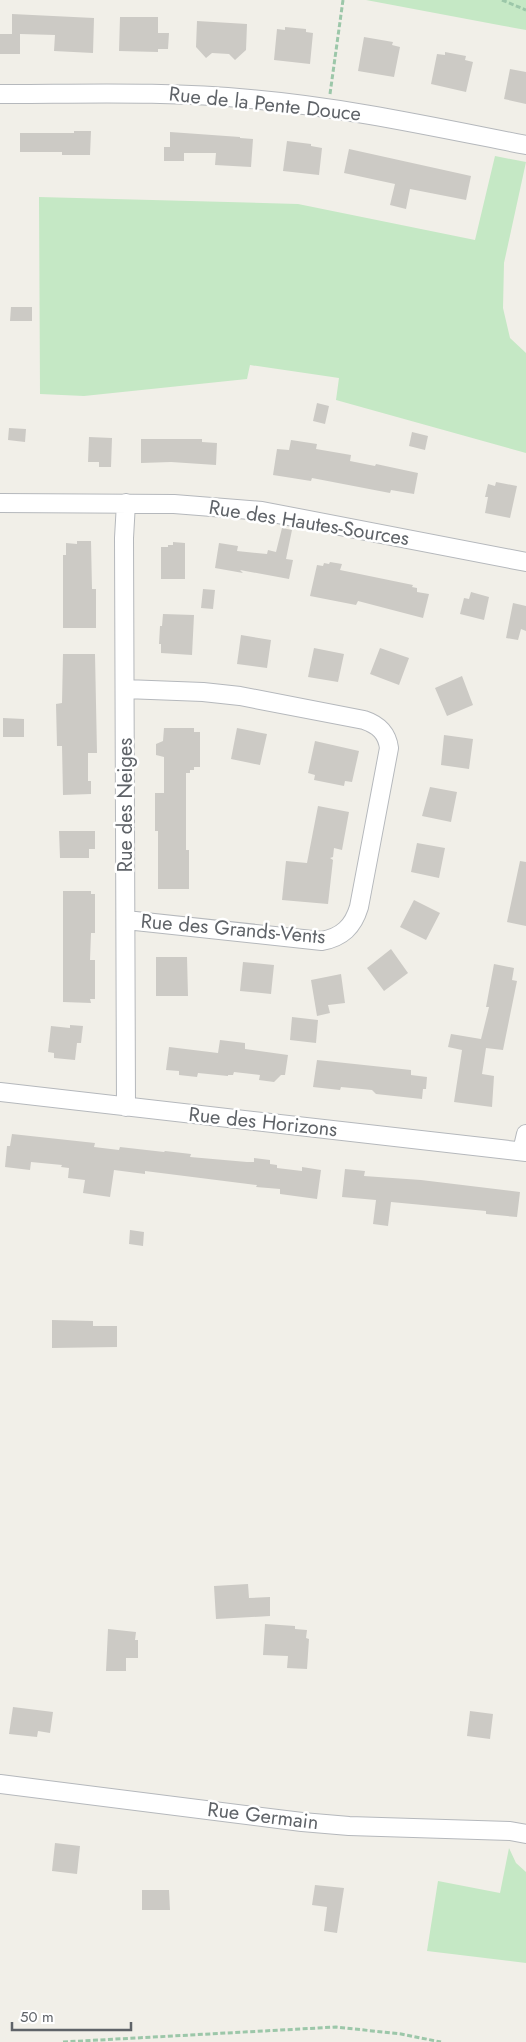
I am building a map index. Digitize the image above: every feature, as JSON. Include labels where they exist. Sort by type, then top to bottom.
[{"type":"street","name":"Rue de la Pente Douce","points":[[0,94],[171,94],[240,98],[328,107],[409,121],[526,146]]},
{"type":"street","name":"Rue des Hautes-Sources","points":[[0,503],[126,503],[209,506],[262,511],[526,562]]},
{"type":"street","name":"Rue des Neiges","points":[[126,503],[124,538],[126,1106]]},
{"type":"street","name":"Rue des Grands-Vents","points":[[125,690],[232,695],[364,720],[379,727],[388,740],[389,748],[358,907],[353,922],[342,934],[322,941],[126,920]]},
{"type":"street","name":"Rue des Horizons","points":[[0,1092],[524,1152]]},
{"type":"street","points":[[524,1152],[526,1134]]},
{"type":"street","name":"Rue Germain","points":[[0,1784],[302,1822],[349,1826],[510,1831],[526,1834]]},
{"type":"path","points":[[328,107],[343,0]]},
{"type":"path","points":[[502,0],[526,10]]},
{"type":"path","points":[[63,2042],[336,2027],[401,2034],[441,2042]]},
{"type":"green space","points":[[366,0],[526,0],[526,30],[504,26]]},
{"type":"green space","points":[[495,156],[526,162],[504,263],[503,308],[510,338],[526,353],[526,453],[336,400],[339,378],[250,365],[247,379],[84,396],[40,394],[39,197],[298,204],[475,240]]},
{"type":"green space","points":[[509,1848],[516,1863],[526,1872],[526,1963],[427,1951],[438,1881],[500,1893]]},
{"type":"building","points":[[12,14],[94,18],[93,53],[54,51],[55,35],[20,34],[20,54],[0,54],[0,34],[12,34]]},
{"type":"building","points":[[120,17],[158,17],[158,33],[169,33],[168,49],[158,49],[158,52],[119,51]]},
{"type":"building","points":[[197,21],[247,24],[246,50],[235,60],[229,54],[212,53],[206,58],[196,47]]},
{"type":"building","points":[[285,27],[306,29],[306,32],[313,33],[310,64],[274,60],[277,29],[285,30]]},
{"type":"building","points":[[364,37],[393,42],[392,45],[400,47],[394,77],[358,71]]},
{"type":"building","points":[[445,52],[466,56],[465,60],[473,62],[466,92],[431,84],[437,54],[445,55]]},
{"type":"building","points":[[510,69],[526,72],[526,104],[504,99]]},
{"type":"building","points":[[74,131],[91,131],[90,155],[62,155],[62,152],[20,152],[20,133],[74,133]]},
{"type":"building","points":[[170,132],[253,139],[251,167],[215,165],[216,153],[184,153],[184,161],[164,161],[164,147],[170,147]]},
{"type":"building","points":[[287,141],[311,144],[311,146],[322,148],[319,175],[283,171]]},
{"type":"building","points":[[349,149],[471,176],[466,200],[410,189],[406,209],[390,205],[395,184],[344,173]]},
{"type":"building","points":[[11,307],[32,307],[32,321],[10,321]]},
{"type":"building","points":[[317,403],[329,406],[325,424],[313,421]]},
{"type":"building","points":[[9,428],[26,429],[25,442],[8,440]]},
{"type":"building","points":[[412,432],[428,436],[425,450],[409,446]]},
{"type":"building","points":[[89,437],[112,438],[111,467],[99,467],[99,462],[88,462]]},
{"type":"building","points":[[141,439],[202,439],[202,442],[217,443],[216,465],[171,462],[141,463]]},
{"type":"building","points":[[291,440],[317,444],[316,449],[351,455],[350,461],[375,466],[376,464],[418,473],[414,494],[391,490],[390,493],[312,478],[311,481],[273,475],[277,449],[289,450]]},
{"type":"building","points":[[496,482],[517,486],[510,518],[485,513],[488,497],[485,497],[488,484],[495,486]]},
{"type":"building","points":[[282,528],[292,530],[286,559],[293,560],[289,579],[240,570],[243,573],[215,568],[219,543],[238,546],[237,551],[267,554],[268,550],[276,552]]},
{"type":"building","points":[[77,541],[91,541],[92,589],[96,589],[96,628],[63,628],[63,555],[66,555],[66,543],[77,544]]},
{"type":"building","points":[[173,542],[185,543],[185,579],[161,579],[161,547],[173,545]]},
{"type":"building","points":[[330,562],[342,564],[340,570],[413,585],[412,587],[417,588],[417,592],[429,594],[423,618],[358,601],[356,605],[310,596],[317,565],[323,566],[324,563],[329,564]]},
{"type":"building","points":[[203,589],[215,590],[213,609],[201,608]]},
{"type":"building","points":[[471,592],[489,597],[484,620],[460,614],[464,598],[469,599]]},
{"type":"building","points":[[513,603],[526,606],[526,631],[521,629],[518,640],[506,638]]},
{"type":"building","points":[[163,614],[194,615],[192,655],[161,653],[161,644],[159,644]]},
{"type":"building","points":[[241,635],[271,640],[267,668],[237,664]]},
{"type":"building","points":[[314,648],[344,654],[338,682],[308,677]]},
{"type":"building","points":[[380,648],[409,658],[399,685],[370,674]]},
{"type":"building","points":[[63,654],[95,654],[97,753],[88,753],[88,781],[91,781],[91,794],[63,795],[62,746],[57,746],[56,704],[62,703]]},
{"type":"building","points":[[462,676],[473,705],[447,716],[435,688]]},
{"type":"building","points":[[3,718],[24,719],[24,737],[3,737]]},
{"type":"building","points":[[164,728],[194,728],[194,732],[200,732],[200,767],[194,767],[194,770],[190,770],[190,773],[186,773],[186,850],[189,850],[189,889],[158,889],[158,831],[155,831],[155,793],[164,793],[164,757],[156,755],[156,744],[163,741]]},
{"type":"building","points":[[237,728],[267,734],[260,765],[231,759]]},
{"type":"building","points":[[444,735],[473,739],[469,769],[441,765]]},
{"type":"building","points":[[315,741],[359,751],[352,782],[345,781],[344,786],[314,780],[315,775],[308,773]]},
{"type":"building","points":[[430,787],[457,792],[451,822],[422,816]]},
{"type":"building","points":[[318,806],[349,812],[342,850],[334,848],[333,857],[330,858],[333,860],[328,904],[282,900],[286,861],[307,863]]},
{"type":"building","points":[[59,831],[95,831],[95,849],[89,849],[89,858],[60,858]]},
{"type":"building","points":[[417,843],[445,848],[439,878],[411,872]]},
{"type":"building","points":[[520,861],[526,862],[526,926],[507,922]]},
{"type":"building","points":[[63,891],[91,891],[91,894],[95,894],[95,933],[91,933],[90,960],[95,960],[95,999],[90,999],[91,1003],[63,1002]]},
{"type":"building","points":[[414,900],[440,913],[426,940],[400,927]]},
{"type":"building","points":[[391,949],[408,973],[384,991],[367,968]]},
{"type":"building","points":[[156,957],[187,957],[188,996],[156,996]]},
{"type":"building","points":[[243,962],[274,965],[271,994],[240,991]]},
{"type":"building","points":[[494,964],[514,968],[512,980],[517,981],[503,1050],[486,1048],[482,1074],[494,1076],[492,1107],[454,1102],[462,1050],[448,1047],[451,1034],[481,1039],[489,1007],[486,1007]]},
{"type":"building","points":[[341,974],[345,1003],[328,1005],[330,1013],[317,1016],[311,980]]},
{"type":"building","points":[[292,1017],[318,1020],[316,1043],[290,1040]]},
{"type":"building","points":[[70,1025],[83,1026],[81,1043],[77,1043],[75,1060],[54,1058],[54,1053],[48,1052],[51,1026],[70,1028]]},
{"type":"building","points":[[220,1040],[245,1043],[245,1049],[288,1055],[285,1075],[281,1075],[274,1082],[259,1080],[260,1075],[234,1072],[233,1075],[228,1076],[198,1073],[197,1077],[179,1075],[179,1071],[166,1070],[169,1047],[218,1053]]},
{"type":"building","points":[[317,1060],[411,1070],[411,1075],[427,1077],[426,1089],[423,1089],[422,1099],[376,1094],[372,1090],[341,1087],[340,1090],[313,1087]]},
{"type":"building","points":[[12,1134],[95,1143],[94,1147],[119,1150],[120,1147],[165,1151],[191,1154],[190,1157],[247,1162],[254,1162],[254,1158],[270,1160],[270,1164],[277,1165],[277,1168],[302,1171],[302,1167],[321,1170],[317,1199],[280,1194],[280,1189],[256,1187],[257,1185],[145,1171],[145,1174],[114,1170],[110,1197],[83,1193],[85,1180],[68,1178],[69,1168],[61,1167],[62,1165],[31,1162],[30,1170],[5,1167],[7,1146],[10,1146]]},
{"type":"building","points":[[345,1169],[365,1171],[364,1176],[421,1180],[520,1192],[517,1217],[486,1214],[486,1211],[391,1202],[388,1226],[373,1224],[376,1200],[342,1197]]},
{"type":"building","points":[[130,1230],[144,1232],[143,1246],[129,1244]]},
{"type":"building","points":[[52,1320],[93,1321],[93,1326],[117,1326],[117,1347],[52,1348]]},
{"type":"building","points":[[248,1584],[249,1598],[270,1597],[270,1616],[216,1619],[214,1586]]},
{"type":"building","points":[[265,1624],[295,1626],[295,1629],[307,1630],[306,1638],[309,1639],[307,1669],[287,1668],[288,1656],[263,1655]]},
{"type":"building","points":[[108,1629],[136,1632],[135,1640],[138,1640],[138,1658],[126,1658],[126,1671],[106,1671]]},
{"type":"building","points":[[13,1707],[53,1712],[50,1733],[38,1731],[37,1737],[9,1734]]},
{"type":"building","points":[[470,1711],[493,1714],[490,1739],[467,1736]]},
{"type":"building","points":[[55,1843],[80,1846],[77,1874],[52,1871]]},
{"type":"building","points":[[315,1885],[344,1888],[337,1933],[324,1931],[327,1907],[312,1905]]},
{"type":"building","points":[[142,1890],[169,1890],[170,1910],[142,1910]]}]
